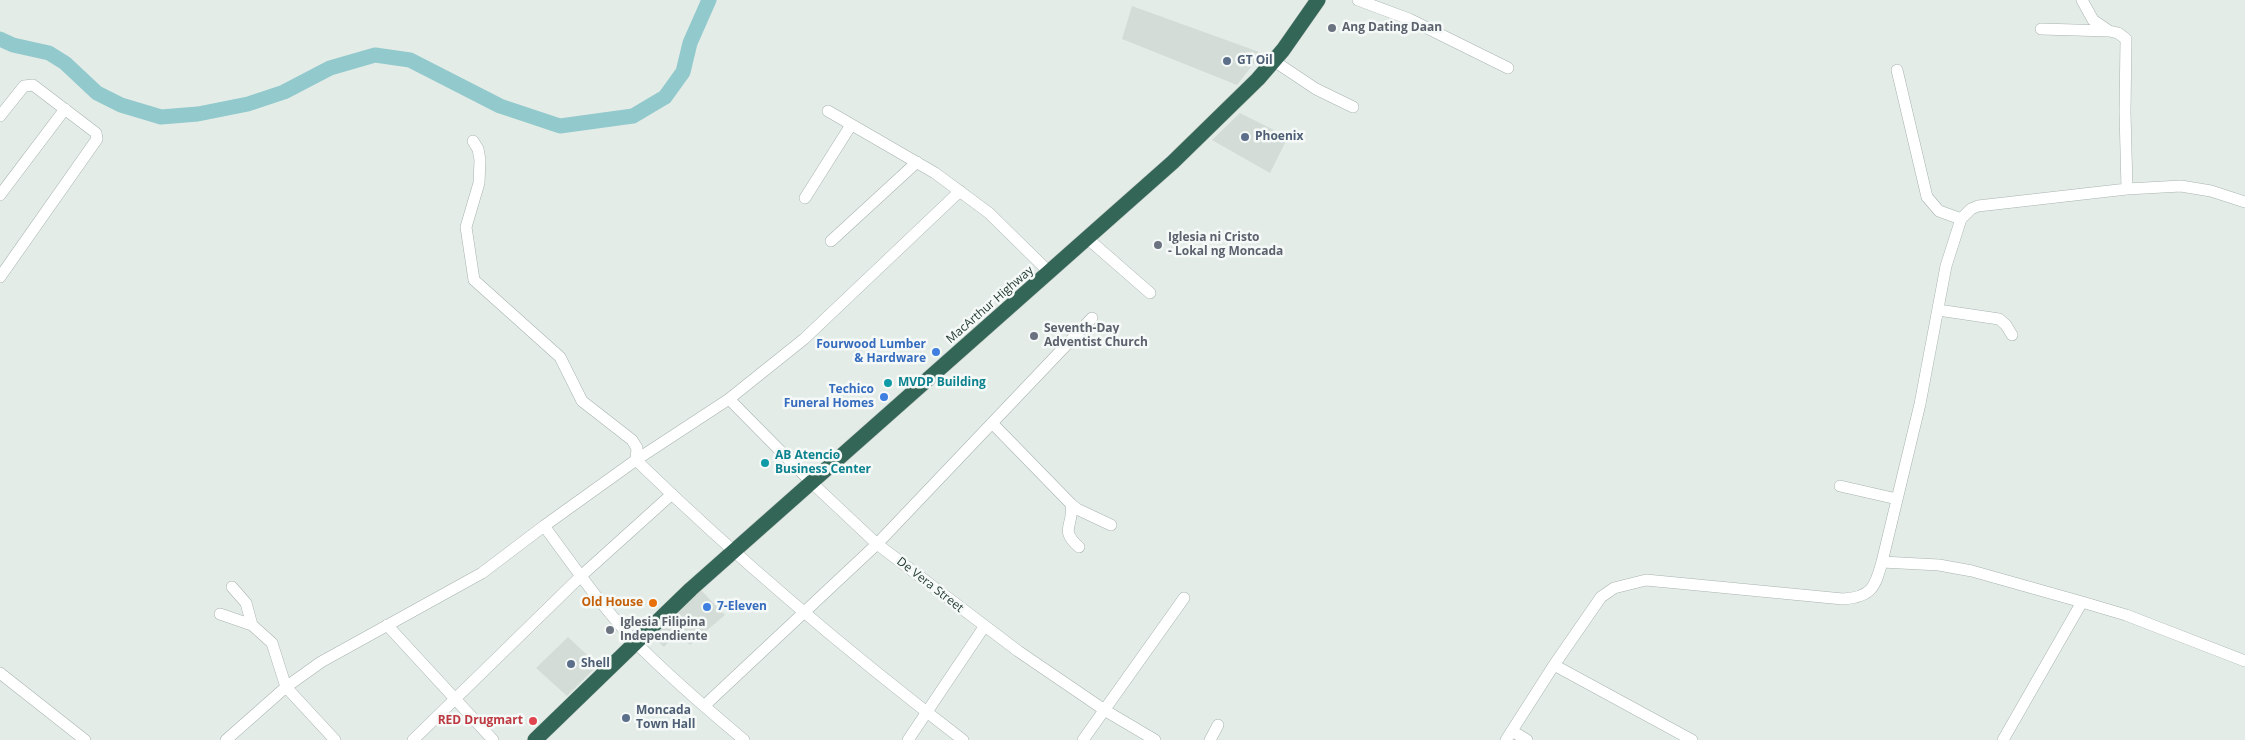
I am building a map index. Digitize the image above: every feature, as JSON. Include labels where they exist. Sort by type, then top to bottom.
[{"type":"highway","name":"MacArthur Highway","points":[[543,737],[636,642],[734,551],[1049,272],[1222,115],[1274,61],[1318,0]]},
{"type":"street","points":[[1358,0],[1409,19],[1508,68]]},
{"type":"street","points":[[2082,0],[2093,20],[2109,31]]},
{"type":"street","points":[[2041,29],[2109,31],[2126,38],[2125,112],[2128,189]]},
{"type":"street","points":[[1274,61],[1316,89],[1353,107]]},
{"type":"street","points":[[1897,70],[1927,197],[1939,211],[1961,219]]},
{"type":"street","points":[[0,116],[24,86],[28,84],[33,85],[96,133],[98,138],[0,277]]},
{"type":"street","points":[[0,195],[65,109]]},
{"type":"street","points":[[828,112],[917,162],[960,191],[989,213],[1049,272]]},
{"type":"street","points":[[805,198],[851,125]]},
{"type":"street","points":[[473,141],[478,149],[480,160],[479,183],[466,227],[474,280],[560,357],[582,401],[632,440],[637,448],[636,460]]},
{"type":"street","points":[[831,241],[917,162]]},
{"type":"street","points":[[1527,740],[1509,736],[1554,665],[1601,597],[1614,588],[1646,580],[1843,599],[1854,598],[1869,592],[1873,587],[1882,562],[1920,404],[1946,266],[1961,219],[1971,209],[1978,206],[2128,189],[2181,186],[2199,188],[2245,202]]},
{"type":"street","points":[[226,740],[286,687],[342,649],[482,573],[636,460],[729,399],[804,339],[960,191]]},
{"type":"street","points":[[1087,238],[1150,293]]},
{"type":"street","points":[[1938,310],[1999,320],[2006,324],[2012,334]]},
{"type":"street","points":[[704,706],[877,544],[1092,318]]},
{"type":"street","name":"De Vera Street","points":[[729,399],[811,482],[877,544],[984,627],[1106,711],[1155,740]]},
{"type":"street","points":[[992,423],[1077,509],[1111,525]]},
{"type":"street","points":[[636,460],[804,613],[926,712],[964,740]]},
{"type":"street","points":[[1840,486],[1897,499]]},
{"type":"street","points":[[413,740],[581,576],[672,494]]},
{"type":"street","points":[[1072,504],[1072,518],[1067,530],[1071,540],[1079,547]]},
{"type":"street","points":[[544,526],[581,576],[636,642],[743,740]]},
{"type":"street","points":[[1882,562],[1939,565],[1972,571],[2126,615],[2245,661]]},
{"type":"street","points":[[232,586],[246,603],[252,625]]},
{"type":"street","points":[[1083,740],[1106,711],[1184,598]]},
{"type":"street","points":[[2003,740],[2082,602]]},
{"type":"street","points":[[220,614],[252,625],[272,643],[286,687],[335,740]]},
{"type":"street","points":[[387,625],[493,740]]},
{"type":"street","points":[[908,740],[984,627]]},
{"type":"street","points":[[1554,665],[1692,740]]},
{"type":"street","points":[[0,673],[85,740]]},
{"type":"street","points":[[1210,740],[1218,725]]},
{"type":"shaded area","points":[[1132,6],[1262,53],[1237,85],[1122,39]]},
{"type":"shaded area","points":[[1240,113],[1288,137],[1270,173],[1212,140]]},
{"type":"shaded area","points":[[700,589],[725,615],[690,645],[677,633],[664,647],[653,637]]},
{"type":"shaded area","points":[[568,637],[598,665],[567,696],[536,668]]},
{"type":"waterway","points":[[0,39],[13,45],[49,53],[65,63],[97,93],[121,105],[161,117],[198,114],[248,104],[284,92],[330,68],[375,55],[410,60],[500,106],[560,126],[633,116],[665,97],[683,72],[690,43],[709,0]]},
{"type":"place","name":"Ang Dating Daan","points":[[1332,28]]},
{"type":"place","name":"GT Oil","points":[[1227,61]]},
{"type":"place","name":"Phoenix","points":[[1245,137]]},
{"type":"place","name":"Iglesia ni Cristo - Lokal ng Moncada","points":[[1158,245]]},
{"type":"place","name":"Seventh-Day Adventist Church","points":[[1034,336]]},
{"type":"place","name":"Fourwood Lumber & Hardware","points":[[936,352]]},
{"type":"place","name":"MVDP Building","points":[[888,383]]},
{"type":"place","name":"Techico Funeral Homes","points":[[884,397]]},
{"type":"place","name":"AB Atencio Business Center","points":[[765,463]]},
{"type":"place","name":"Old House","points":[[653,603]]},
{"type":"place","name":"7-Eleven","points":[[707,607]]},
{"type":"place","name":"Iglesia Filipina Independiente","points":[[610,630]]},
{"type":"place","name":"Shell","points":[[571,664]]},
{"type":"place","name":"Moncada Town Hall","points":[[626,718]]},
{"type":"place","name":"RED Drugmart","points":[[533,721]]}]
